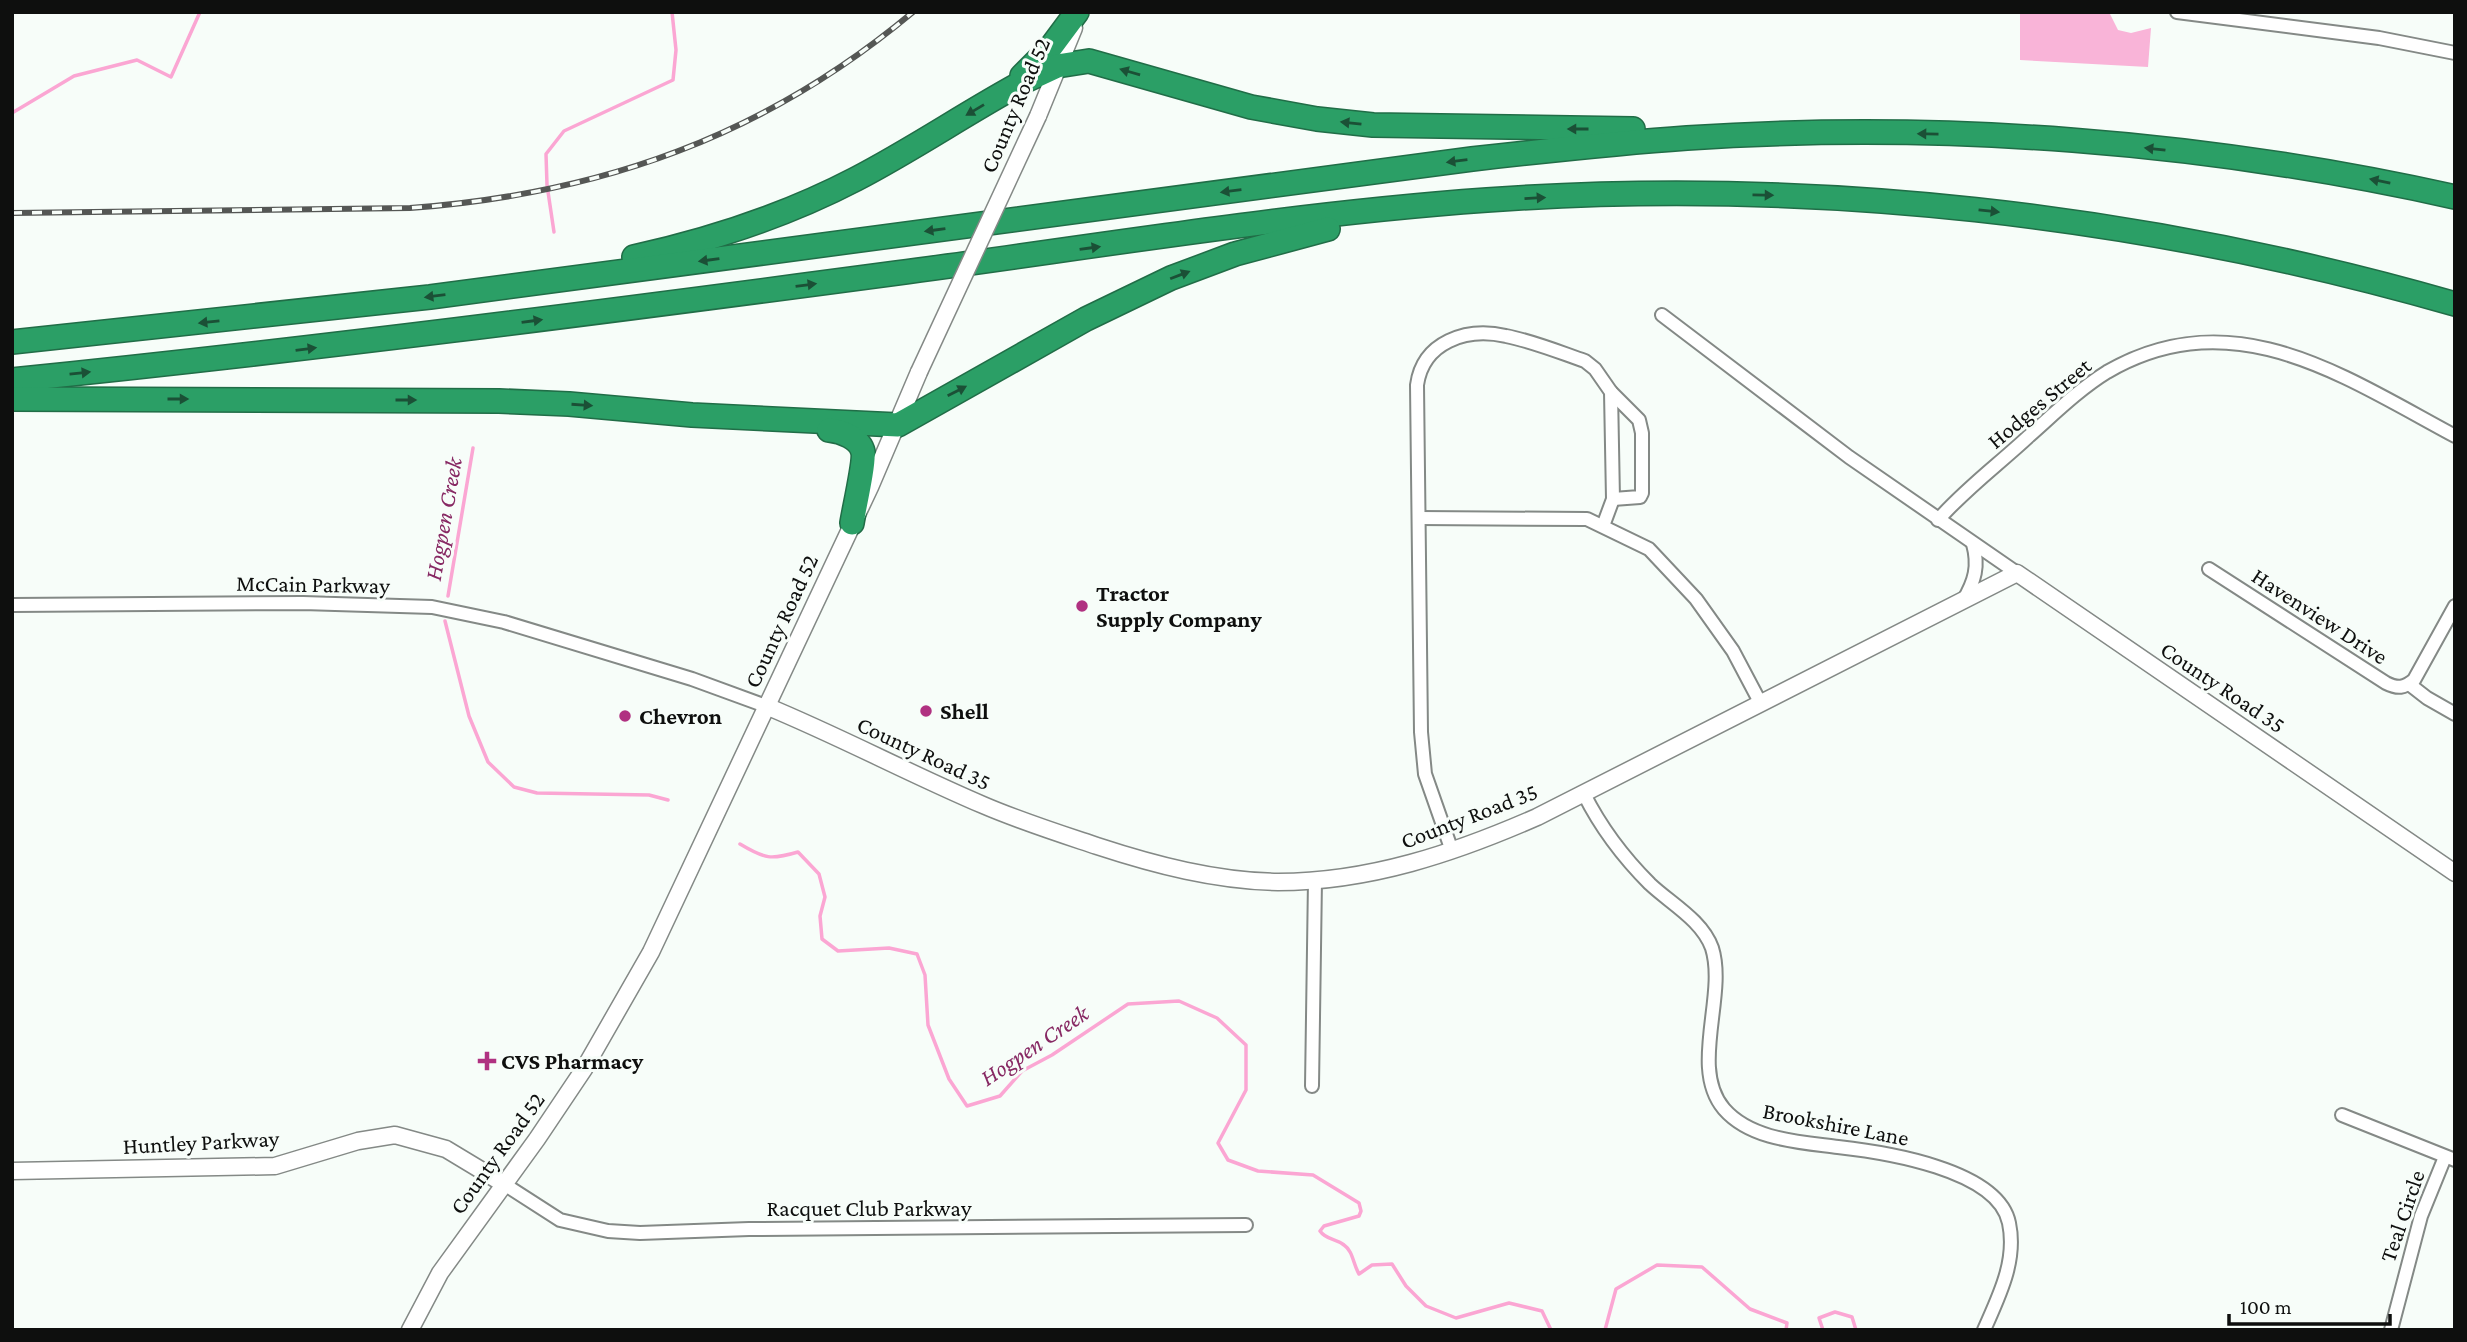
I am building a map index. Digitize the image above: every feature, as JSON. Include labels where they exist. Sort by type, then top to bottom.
[{"type":"highway","points":[[1006,91],[1051,47],[1079,12]]},
{"type":"highway","points":[[484,289],[655,252],[771,217],[855,180],[1006,91],[1057,66],[1089,61],[1251,107],[1317,119],[1373,125],[1793,130],[2033,138],[2199,153],[2378,181],[2455,197]]},
{"type":"highway","points":[[12,342],[484,289],[1570,147],[1728,136],[1867,133]]},
{"type":"highway","points":[[12,380],[447,332],[1389,209],[1488,200],[1661,194],[1766,195],[1993,211],[2105,227],[2250,253],[2455,304]]},
{"type":"highway","points":[[718,416],[898,425],[1086,319],[1192,270],[1267,245],[1342,225],[1488,200]]},
{"type":"highway","points":[[12,399],[499,401],[580,404],[836,430],[856,439],[863,452],[852,523]]},
{"type":"street","name":"County Road 52","points":[[410,1330],[440,1273],[554,1116],[612,1024],[680,893],[898,425],[919,372],[1038,116],[1079,12]]},
{"type":"street","points":[[2177,12],[2379,38],[2455,53]]},
{"type":"street","points":[[1662,315],[1849,457],[2017,573]]},
{"type":"street","points":[[1452,851],[1424,774],[1421,733],[1419,373],[1426,356],[1442,344],[1465,335],[1503,335],[1585,361],[1639,420],[1642,433],[1642,493],[1640,497],[1613,499]]},
{"type":"street","name":"Hodges Street","points":[[1938,520],[2052,414],[2090,383],[2127,362],[2188,344],[2248,344],[2307,360],[2455,436]]},
{"type":"street","points":[[1603,526],[1613,499],[1611,392]]},
{"type":"street","points":[[1419,518],[1587,519],[1649,549],[1696,599],[1732,651],[1761,704]]},
{"type":"street","points":[[1963,601],[1975,576],[1977,559],[1973,544]]},
{"type":"street","name":"Havenview Drive","points":[[2209,569],[2386,684],[2402,688],[2409,684],[2418,672],[2455,606]]},
{"type":"street","name":"County Road 35","points":[[766,706],[980,804],[1114,852],[1173,868],[1222,877],[1278,882],[1315,880],[1399,866],[1491,837],[1584,794],[2017,573],[2455,873]]},
{"type":"street","name":"McCain Parkway","points":[[12,605],[316,603],[432,607],[505,622],[692,679],[766,706]]},
{"type":"street","name":"Havenview Drive","points":[[2409,684],[2455,714]]},
{"type":"street","name":"Brookshire Lane","points":[[1584,794],[1627,858],[1652,886],[1699,927],[1711,947],[1714,977],[1709,1059],[1714,1091],[1724,1110],[1735,1120],[1764,1134],[1875,1152],[1933,1166],[1980,1186],[2001,1204],[2009,1223],[2008,1269],[2004,1285],[1984,1330]]},
{"type":"street","points":[[1312,1086],[1315,880]]},
{"type":"street","points":[[2342,1115],[2450,1158]]},
{"type":"street","name":"Huntley Parkway","points":[[12,1171],[275,1166],[358,1141],[395,1135],[446,1149],[504,1185]]},
{"type":"street","name":"Teal Circle","points":[[2391,1330],[2421,1216],[2450,1158]]},
{"type":"street","name":"Racquet Club Parkway","points":[[504,1185],[560,1220],[619,1232],[1247,1225]]},
{"type":"shaded area","points":[[2020,12],[2109,12],[2118,30],[2131,33],[2151,28],[2148,67],[2020,60]]},
{"type":"waterway","points":[[12,113],[74,76],[137,60],[171,77],[200,12]]},
{"type":"waterway","name":"Hogpen Creek","points":[[554,232],[547,185],[546,154],[564,131],[673,80],[676,50],[672,12]]},
{"type":"waterway","name":"Hogpen Creek","points":[[448,596],[473,448]]},
{"type":"waterway","name":"Hogpen Creek","points":[[445,621],[469,716],[488,762],[514,787],[537,793],[649,795],[668,800]]},
{"type":"waterway","name":"Hogpen Creek","points":[[740,844],[768,857],[798,852],[819,874],[825,897],[820,916],[822,939],[838,951],[889,948],[917,954],[925,975],[928,1025],[949,1079],[967,1106],[1000,1096],[1022,1071],[1052,1055],[1128,1004],[1179,1001],[1217,1018],[1246,1045],[1246,1090],[1218,1143],[1228,1160],[1258,1171],[1313,1175],[1359,1203],[1359,1216],[1324,1226],[1320,1231],[1347,1248],[1359,1274],[1372,1265],[1392,1264],[1406,1286],[1426,1306],[1456,1318],[1509,1303],[1542,1311],[1551,1330]]},
{"type":"waterway","name":"Hogpen Creek","points":[[1605,1330],[1616,1289],[1657,1265],[1702,1267],[1750,1309],[1787,1323],[1786,1330]]},
{"type":"waterway","name":"Hogpen Creek","points":[[1823,1330],[1819,1318],[1835,1312],[1852,1317],[1856,1330]]},
{"type":"railway","points":[[12,213],[410,208],[480,201],[548,189],[614,173],[678,151],[739,125],[799,93],[857,55],[913,12]]},
{"type":"place","name":"Tractor Supply Company","points":[[1082,606]]},
{"type":"place","name":"Shell","points":[[926,711]]},
{"type":"place","name":"Chevron","points":[[625,716]]},
{"type":"place","name":"CVS Pharmacy","points":[[487,1061]]}]
